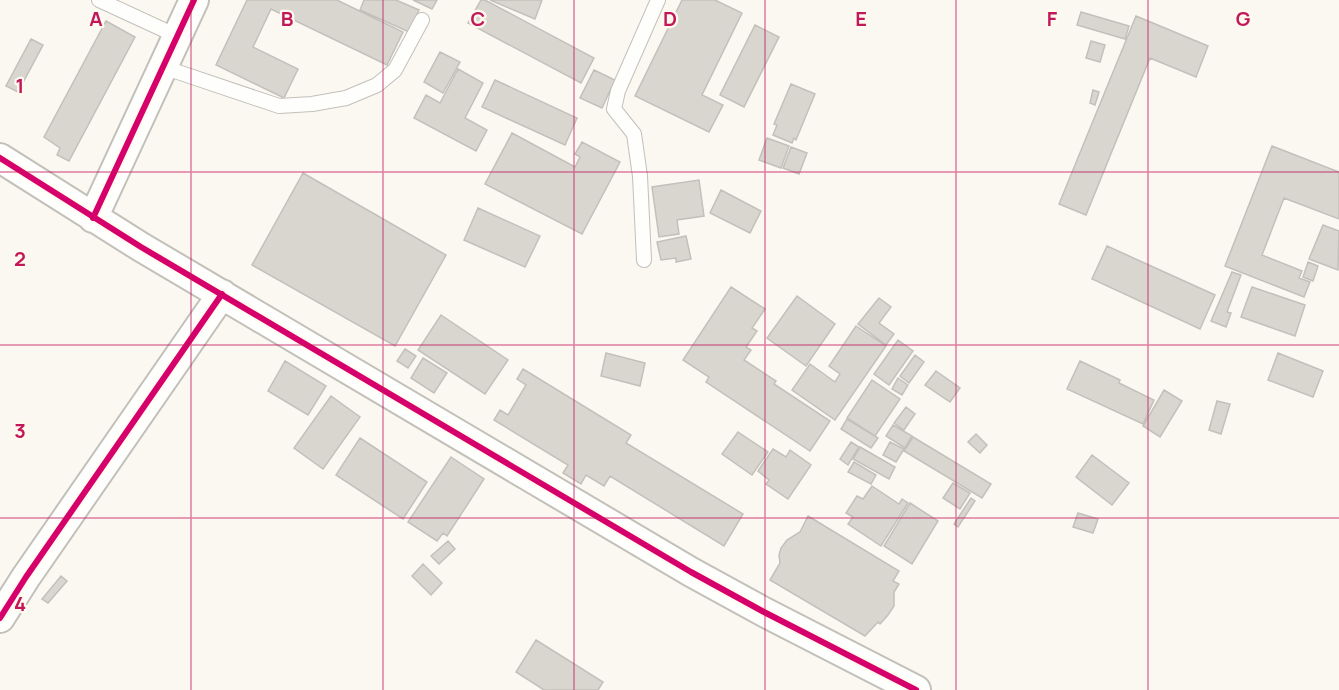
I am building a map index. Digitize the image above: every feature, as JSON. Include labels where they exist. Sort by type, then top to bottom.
[{"type":"street","points":[[93,218],[194,0]]},
{"type":"street","points":[[0,158],[93,218],[691,572],[916,690]]},
{"type":"street","points":[[0,618],[222,294]]},
{"type":"lane","points":[[99,0],[177,36]]},
{"type":"lane","points":[[644,260],[640,176],[634,134],[614,109],[618,91],[658,0]]},
{"type":"lane","points":[[163,67],[279,106],[323,102],[345,98],[377,86],[395,70],[422,20]]},
{"type":"building","points":[[247,0],[337,0],[403,32],[387,65],[271,9],[253,47],[298,69],[284,98],[216,65]]},
{"type":"building","points":[[364,0],[396,0],[419,10],[409,32],[360,10]]},
{"type":"building","points":[[413,0],[437,0],[432,9]]},
{"type":"building","points":[[481,0],[485,0],[594,58],[581,83],[468,23]]},
{"type":"building","points":[[490,0],[542,0],[535,19]]},
{"type":"building","points":[[682,0],[715,0],[742,13],[702,95],[723,105],[709,132],[635,96]]},
{"type":"building","points":[[1081,12],[1129,26],[1125,39],[1077,25]]},
{"type":"building","points":[[1136,16],[1208,46],[1196,77],[1150,58],[1086,215],[1059,204]]},
{"type":"building","points":[[106,21],[135,37],[69,161],[57,155],[60,148],[44,137]]},
{"type":"building","points":[[755,25],[779,37],[744,107],[720,95]]},
{"type":"building","points":[[31,39],[43,45],[18,92],[6,86]]},
{"type":"building","points":[[1091,41],[1105,45],[1100,62],[1086,58]]},
{"type":"building","points":[[440,52],[460,62],[443,93],[424,82]]},
{"type":"building","points":[[458,69],[483,83],[465,118],[487,130],[476,151],[414,118],[426,95],[440,103]]},
{"type":"building","points":[[594,70],[615,80],[602,108],[580,98]]},
{"type":"building","points":[[495,80],[577,118],[565,145],[482,107]]},
{"type":"building","points":[[791,84],[815,94],[796,140],[794,138],[792,143],[773,135],[777,125],[774,124]]},
{"type":"building","points":[[1093,90],[1099,92],[1095,105],[1090,103]]},
{"type":"building","points":[[512,133],[575,167],[580,157],[575,154],[582,142],[620,162],[582,234],[485,184]]},
{"type":"building","points":[[767,138],[789,146],[781,168],[759,160]]},
{"type":"building","points":[[1272,146],[1339,172],[1339,219],[1284,198],[1262,255],[1302,271],[1299,278],[1310,282],[1304,297],[1225,266]]},
{"type":"building","points":[[791,147],[807,153],[799,174],[783,168]]},
{"type":"building","points":[[303,173],[446,255],[395,346],[252,265]]},
{"type":"building","points":[[699,180],[704,216],[677,220],[679,234],[659,237],[652,187]]},
{"type":"building","points":[[721,190],[761,211],[750,233],[710,213]]},
{"type":"building","points":[[478,208],[540,236],[525,267],[464,240]]},
{"type":"building","points":[[1323,225],[1339,231],[1338,270],[1309,259]]},
{"type":"building","points":[[686,236],[691,259],[676,262],[676,258],[661,260],[657,242]]},
{"type":"building","points":[[1107,246],[1215,295],[1200,329],[1092,279]]},
{"type":"building","points":[[1308,262],[1318,266],[1313,281],[1303,277]]},
{"type":"building","points":[[1232,272],[1241,275],[1227,312],[1231,313],[1226,327],[1211,321]]},
{"type":"building","points":[[731,287],[765,309],[752,328],[757,331],[746,347],[751,350],[744,360],[776,381],[774,384],[830,421],[810,451],[706,382],[709,377],[683,360]]},
{"type":"building","points":[[1252,287],[1305,305],[1295,336],[1241,317]]},
{"type":"building","points":[[797,296],[835,324],[806,366],[767,338]]},
{"type":"building","points":[[879,298],[891,307],[879,323],[894,334],[886,345],[858,324]]},
{"type":"building","points":[[441,315],[508,360],[485,394],[418,350]]},
{"type":"building","points":[[856,326],[886,346],[835,420],[792,390],[810,364],[835,382],[840,374],[829,366]]},
{"type":"building","points":[[898,340],[913,351],[889,385],[874,374]]},
{"type":"building","points":[[405,349],[416,356],[408,368],[397,361]]},
{"type":"building","points":[[606,353],[645,363],[640,386],[601,376]]},
{"type":"building","points":[[1278,353],[1323,371],[1313,397],[1268,380]]},
{"type":"building","points":[[915,355],[924,362],[909,383],[900,376]]},
{"type":"building","points":[[423,358],[447,373],[434,393],[411,378]]},
{"type":"building","points":[[285,361],[326,386],[308,415],[268,391]]},
{"type":"building","points":[[1080,361],[1120,380],[1119,383],[1154,400],[1143,424],[1067,389]]},
{"type":"building","points":[[523,369],[631,435],[626,443],[743,514],[724,546],[610,476],[604,486],[586,475],[581,484],[563,473],[568,465],[494,420],[500,410],[508,415],[526,385],[517,379]]},
{"type":"building","points":[[936,371],[960,388],[950,402],[925,385]]},
{"type":"building","points":[[898,378],[908,385],[902,395],[892,389]]},
{"type":"building","points":[[872,380],[900,399],[875,436],[847,418]]},
{"type":"building","points":[[1164,390],[1182,401],[1160,437],[1143,426]]},
{"type":"building","points":[[331,396],[360,417],[323,469],[294,448]]},
{"type":"building","points":[[1217,401],[1230,404],[1221,434],[1209,430]]},
{"type":"building","points":[[906,407],[915,414],[904,430],[894,423]]},
{"type":"building","points":[[847,419],[878,438],[871,448],[841,429]]},
{"type":"building","points":[[893,425],[912,436],[905,448],[886,436]]},
{"type":"building","points":[[738,432],[768,452],[752,475],[722,454]]},
{"type":"building","points":[[976,434],[987,445],[980,453],[968,442]]},
{"type":"building","points":[[913,437],[991,484],[982,498],[904,451]]},
{"type":"building","points":[[360,438],[427,482],[403,519],[336,475]]},
{"type":"building","points":[[851,442],[859,447],[848,465],[840,459]]},
{"type":"building","points":[[890,442],[904,449],[896,462],[883,455]]},
{"type":"building","points":[[860,447],[895,467],[889,479],[853,459]]},
{"type":"building","points":[[773,449],[786,457],[790,450],[811,465],[788,499],[766,484],[769,480],[758,471]]},
{"type":"building","points":[[1092,455],[1129,483],[1112,505],[1076,477]]},
{"type":"building","points":[[451,457],[484,479],[447,536],[443,533],[437,541],[408,522]]},
{"type":"building","points":[[854,462],[876,475],[871,484],[848,472]]},
{"type":"building","points":[[953,483],[970,493],[960,509],[943,498]]},
{"type":"building","points":[[872,486],[899,504],[902,499],[908,503],[881,546],[848,524],[853,517],[846,513],[857,496],[863,499]]},
{"type":"building","points":[[971,498],[975,501],[958,527],[954,524]]},
{"type":"building","points":[[910,503],[938,521],[912,564],[884,546]]},
{"type":"building","points":[[1078,513],[1098,519],[1093,533],[1073,527]]},
{"type":"building","points":[[808,516],[899,571],[893,581],[899,584],[894,592],[894,606],[880,624],[878,622],[865,636],[770,580],[780,563],[781,548],[787,540],[800,532]]},
{"type":"building","points":[[448,541],[455,549],[439,564],[431,556]]},
{"type":"building","points":[[423,564],[442,583],[431,595],[412,576]]},
{"type":"building","points":[[61,576],[67,581],[48,603],[42,599]]},
{"type":"building","points":[[536,640],[603,682],[598,690],[544,690],[516,672]]},
{"type":"cycle path","points":[[93,218],[194,0]]},
{"type":"cycle path","points":[[0,158],[141,247],[691,572],[916,690]]},
{"type":"cycle path","points":[[0,618],[222,294]]}]
